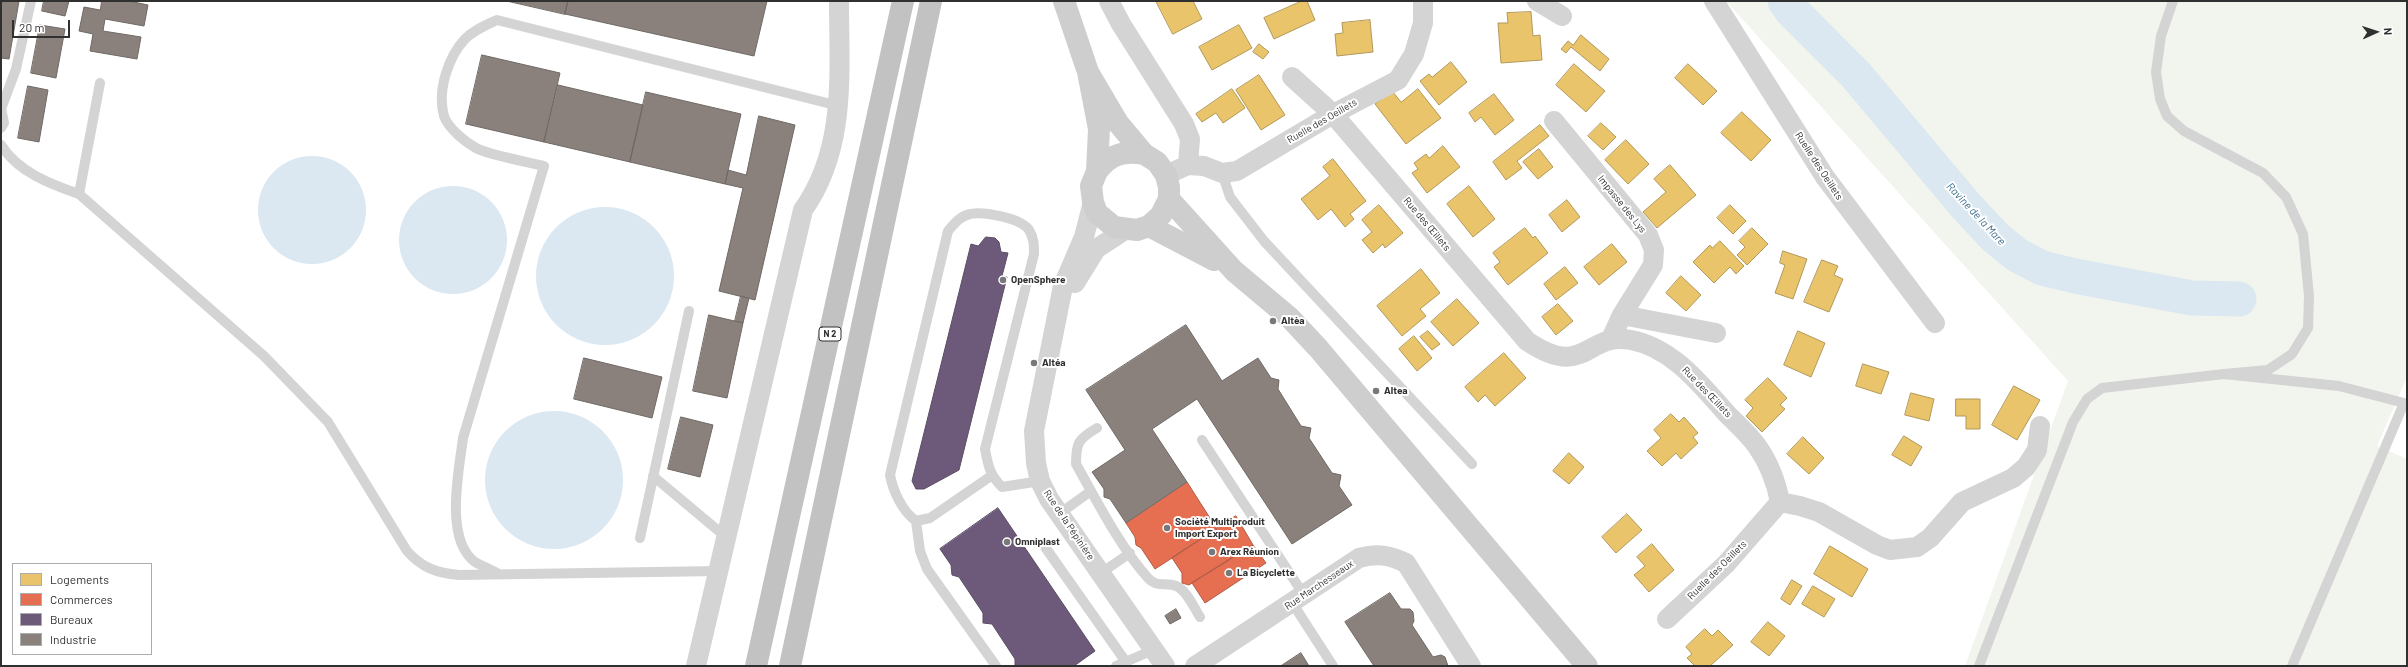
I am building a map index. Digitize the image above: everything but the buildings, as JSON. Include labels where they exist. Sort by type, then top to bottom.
[{"type":"highway","name":"N 2","points":[[756,666],[903,1]]},
{"type":"highway","points":[[790,666],[931,1]]},
{"type":"street","points":[[696,666],[803,210],[822,177],[834,138],[839,106],[839,1]]},
{"type":"street","points":[[1064,1],[1088,72],[1099,129],[1097,171]]},
{"type":"street","points":[[1109,1],[1121,24],[1184,124],[1190,139],[1188,165]]},
{"type":"street","name":"Ruelle des Oeillets","points":[[1423,1],[1423,23]]},
{"type":"street","name":"Ruelle des Oeillets","points":[[1222,173],[1237,171],[1333,114],[1398,80],[1414,54],[1429,1]]},
{"type":"street","points":[[1537,1],[1562,16]]},
{"type":"street","name":"Ruelle des Oeillets","points":[[1714,1],[1825,177],[1935,323]]},
{"type":"street","points":[[1088,72],[1118,123],[1144,154],[1157,162],[1166,175],[1169,187],[1169,200],[1161,215],[1148,226],[1137,230],[1125,230],[1105,221],[1098,212],[1093,202],[1091,186],[1097,171],[1105,161],[1117,154],[1130,151],[1144,154]]},
{"type":"street","name":"Rue des Œillets","points":[[1292,77],[1333,114],[1527,341],[1543,352],[1565,357],[1577,356],[1611,339],[1631,340],[1665,353],[1688,372],[1757,445],[1776,480],[1780,502]]},
{"type":"street","name":"Impasse des Lys","points":[[1554,121],[1648,235],[1654,250],[1653,265],[1622,315],[1611,339]]},
{"type":"street","points":[[1166,175],[1188,165],[1204,166],[1222,173]]},
{"type":"street","points":[[1169,200],[1234,271],[1290,318],[1318,348],[1587,666]]},
{"type":"street","points":[[1058,317],[1063,286],[1084,237],[1093,202]]},
{"type":"street","points":[[1148,226],[1175,238],[1234,271]]},
{"type":"street","points":[[1058,317],[1096,249],[1125,230]]},
{"type":"street","points":[[1622,315],[1716,333]]},
{"type":"street","name":"Rue de la Pépinière","points":[[1058,317],[1034,431],[1036,463],[1040,481],[1059,514],[1165,666]]},
{"type":"street","points":[[1780,502],[1819,512],[1877,545],[1890,550],[1904,550],[1917,547],[1930,538],[1962,502],[2013,478],[2026,467],[2037,450],[2040,426]]},
{"type":"street","name":"Ruelle des Oeillets","points":[[1667,619],[1726,564],[1780,502]]},
{"type":"street","name":"Rue Marchesseaux","points":[[1195,666],[1299,599],[1359,558],[1374,554],[1389,555],[1406,563],[1471,666]]},
{"type":"lane","points":[[1,128],[4,123],[1,109],[16,69],[31,1]]},
{"type":"lane","points":[[1979,666],[2073,422],[2087,399],[2102,388],[2268,370],[2292,354],[2308,328],[2309,296],[2303,234],[2286,197],[2263,173],[2184,132],[2168,116],[2160,99],[2156,72],[2161,36],[2173,1]]},
{"type":"lane","points":[[497,573],[474,561],[461,543],[456,513],[458,478],[463,438],[544,166],[476,148],[453,130],[444,116],[442,99],[450,60],[466,38],[481,27],[497,20],[839,106]]},
{"type":"lane","points":[[80,194],[100,83]]},
{"type":"lane","points":[[1,145],[6,153],[22,168],[50,184],[80,194],[264,356],[328,422],[407,551],[417,563],[445,574],[719,571]]},
{"type":"lane","points":[[1222,173],[1230,196],[1264,241],[1472,464]]},
{"type":"lane","points":[[991,476],[930,518],[916,520],[908,515],[892,486],[890,475],[892,461],[948,231],[956,221],[969,214],[983,213],[1019,222],[1028,228],[1034,240],[1034,254],[985,449],[991,476],[1002,487],[1040,481]]},
{"type":"lane","points":[[640,538],[689,311]]},
{"type":"lane","points":[[2224,374],[2339,386],[2405,404],[2292,666]]},
{"type":"lane","points":[[1097,428],[1081,438],[1076,449],[1076,464],[1130,553],[1153,582],[1159,585],[1177,586],[1182,590],[1200,617]]},
{"type":"lane","points":[[1202,440],[1299,599],[1333,666]]},
{"type":"lane","points":[[654,476],[727,538]]},
{"type":"lane","points":[[1059,514],[1091,490]]},
{"type":"lane","points":[[916,520],[920,551],[927,569],[996,666]]},
{"type":"lane","points":[[1045,547],[1121,664],[1153,650]]},
{"type":"lane","points":[[1101,573],[1130,553]]},
{"type":"shaded area","points":[[1726,1],[2407,1],[2407,377],[2377,446],[2407,459],[2407,666],[1965,666],[2068,381]]},
{"type":"shaded area","points":[[312,156],[333,160],[350,172],[362,189],[366,210],[362,231],[350,248],[333,260],[312,264],[291,260],[274,248],[262,231],[258,210],[262,189],[274,172],[291,160]]},
{"type":"shaded area","points":[[453,186],[474,190],[491,202],[503,219],[507,240],[503,261],[491,278],[474,290],[453,294],[432,290],[415,278],[403,261],[399,240],[403,219],[415,202],[432,190]]},
{"type":"shaded area","points":[[598,207],[612,207],[631,212],[654,227],[669,250],[673,263],[673,289],[669,302],[654,325],[631,340],[612,345],[598,345],[579,340],[556,325],[541,302],[536,283],[536,269],[541,250],[556,227],[579,212]]},
{"type":"shaded area","points":[[547,411],[561,411],[580,416],[603,431],[618,454],[622,467],[622,493],[618,506],[603,529],[580,544],[561,549],[547,549],[528,544],[505,529],[490,506],[485,487],[485,473],[490,454],[505,431],[528,416]]},
{"type":"waterway","name":"Ravine de la Mare","points":[[1785,1],[1792,11],[1856,75],[1966,206],[1996,238],[2017,255],[2042,268],[2075,276],[2192,298],[2239,299]]},
{"type":"place","name":"OpenSphere","points":[[1003,280]]},
{"type":"place","name":"Altèa","points":[[1273,321]]},
{"type":"place","name":"Altéa","points":[[1034,363]]},
{"type":"place","name":"Altea","points":[[1376,391]]},
{"type":"place","name":"Société Multiproduit Import Export","points":[[1167,528]]},
{"type":"place","name":"Omniplast","points":[[1007,542]]},
{"type":"place","name":"Arex Réunion","points":[[1212,552]]},
{"type":"place","name":"La Bicyclette","points":[[1229,573]]}]
